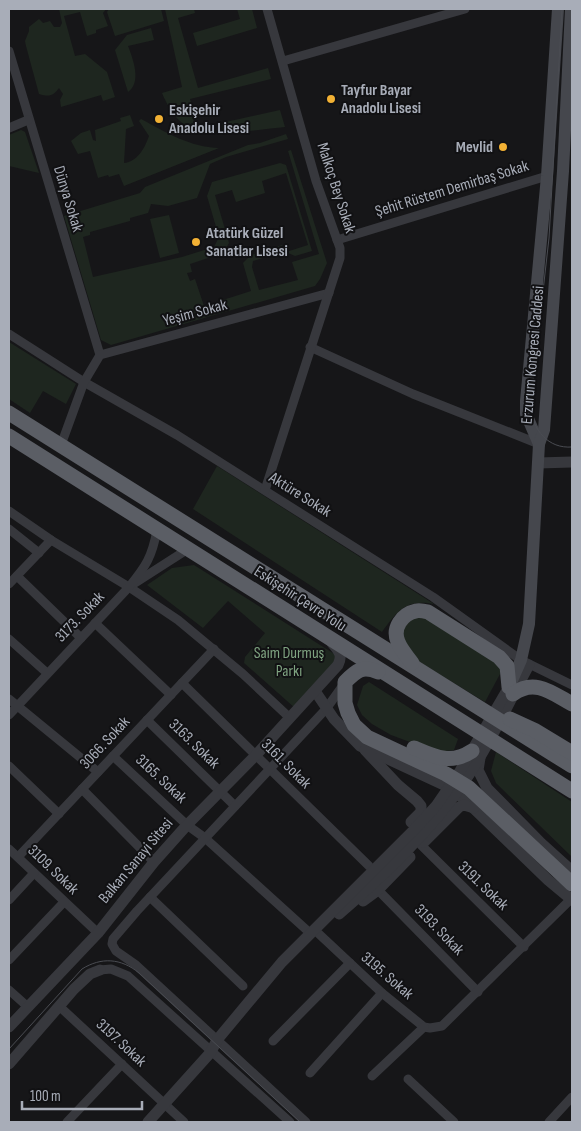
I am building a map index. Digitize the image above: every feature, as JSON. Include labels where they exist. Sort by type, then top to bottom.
[{"type":"highway","name":"Eskişehir Çevre Yolu","points":[[9,412],[572,766]]},
{"type":"highway","name":"Eskişehir Çevre Yolu","points":[[9,436],[572,791]]},
{"type":"highway","points":[[416,668],[398,642],[396,633],[398,624],[405,616],[416,611],[428,612],[500,658],[507,666],[509,692],[525,686],[532,686],[544,689],[572,704]]},
{"type":"highway","points":[[387,675],[369,668],[356,672],[345,682],[344,693],[348,713],[354,725],[367,737],[446,774],[469,788],[572,895]]},
{"type":"highway","points":[[387,675],[367,676],[360,680],[357,685],[353,698],[354,705],[365,724],[375,731],[435,757],[446,759],[462,757],[477,752]]},
{"type":"highway","points":[[479,708],[515,720],[572,753]]},
{"type":"main road","name":"Erzurum Kongresi Caddesi","points":[[539,444],[526,414],[526,401],[547,176],[558,9]]},
{"type":"main road","name":"Erzurum Kongresi Caddesi","points":[[539,444],[545,424],[569,131],[571,9]]},
{"type":"main road","points":[[509,692],[525,662],[529,624],[539,444]]},
{"type":"street","name":"Malkoç Bey Sokak","points":[[264,490],[340,258],[340,248],[316,181],[267,9]]},
{"type":"street","points":[[283,62],[465,9]]},
{"type":"street","name":"Dünya Sokak","points":[[9,53],[100,355]]},
{"type":"street","points":[[9,128],[28,120]]},
{"type":"street","name":"Şehit Rüstem Demirbaş Sokak","points":[[337,240],[547,176]]},
{"type":"street","name":"Yeşim Sokak","points":[[100,355],[329,293]]},
{"type":"street","name":"Aktüre Sokak","points":[[9,334],[84,382],[177,435],[433,597],[525,662],[572,685]]},
{"type":"street","points":[[310,347],[413,394],[539,444]]},
{"type":"street","points":[[61,445],[84,382],[100,355]]},
{"type":"street","points":[[538,463],[572,462]]},
{"type":"street","points":[[9,511],[51,540],[129,587],[178,620],[214,649],[290,718]]},
{"type":"street","points":[[9,529],[39,553]]},
{"type":"street","name":"3173. Sokak","points":[[9,715],[129,587],[148,562],[153,552],[157,530]]},
{"type":"street","points":[[9,584],[51,540]]},
{"type":"street","points":[[129,587],[188,549]]},
{"type":"street","points":[[17,576],[81,638]]},
{"type":"street","points":[[95,623],[171,695]]},
{"type":"street","name":"Balkan Sanayi Sitesi","points":[[9,1027],[98,933],[154,862],[220,790],[256,755],[338,665],[341,653],[326,636]]},
{"type":"street","points":[[9,639],[47,673]]},
{"type":"street","name":"3066. Sokak","points":[[18,857],[214,649]]},
{"type":"street","points":[[306,1122],[136,965],[116,951],[112,944],[113,939],[150,897],[326,709],[345,682]]},
{"type":"street","name":"3161. Sokak","points":[[182,683],[368,866]]},
{"type":"street","points":[[314,934],[368,866],[421,812],[421,806],[418,801],[398,785],[334,719],[315,691]]},
{"type":"street","points":[[148,1122],[220,1042],[282,962],[336,917],[383,873],[439,808],[446,792],[477,752],[509,692]]},
{"type":"street","points":[[9,699],[98,772]]},
{"type":"street","name":"3163. Sokak","points":[[147,720],[235,806]]},
{"type":"street","points":[[360,746],[444,785],[474,808],[548,880],[572,895],[524,947],[442,1026],[424,1027],[372,1076]]},
{"type":"street","points":[[477,752],[478,770],[487,788],[541,843],[572,871]]},
{"type":"street","name":"3165. Sokak","points":[[113,756],[188,825],[205,838]]},
{"type":"street","points":[[9,766],[59,814]]},
{"type":"street","points":[[82,790],[154,862]]},
{"type":"street","points":[[336,917],[352,910],[378,890],[459,807],[464,805],[474,808]]},
{"type":"street","points":[[340,903],[439,808]]},
{"type":"street","name":"3195. Sokak","points":[[205,838],[382,993],[424,1027]]},
{"type":"street","name":"3191. Sokak","points":[[421,845],[524,947]]},
{"type":"street","name":"3109. Sokak","points":[[9,849],[98,933]]},
{"type":"street","points":[[9,900],[34,873]]},
{"type":"street","name":"3193. Sokak","points":[[378,890],[478,992]]},
{"type":"street","points":[[150,897],[243,986]]},
{"type":"street","points":[[9,960],[64,902]]},
{"type":"street","points":[[273,1041],[350,963]]},
{"type":"street","points":[[9,1064],[82,981],[100,970],[111,969],[128,976],[290,1122]]},
{"type":"street","points":[[9,990],[28,1007]]},
{"type":"street","points":[[310,1072],[382,993]]},
{"type":"street","name":"3197. Sokak","points":[[59,1006],[184,1122]]},
{"type":"street","points":[[67,1122],[122,1064]]},
{"type":"street","points":[[408,1079],[454,1122]]},
{"type":"street","points":[[549,1122],[572,1097]]},
{"type":"green space","points":[[59,9],[106,9],[103,13],[108,26],[96,30],[96,33],[87,36],[80,12],[64,16],[75,56],[85,54],[107,72],[115,97],[103,101],[101,95],[61,107],[60,100],[63,94],[59,88],[51,95],[39,94],[25,41],[29,27],[39,19],[43,23],[50,21],[54,27],[60,27],[62,23]]},
{"type":"green space","points":[[109,9],[161,9],[164,21],[115,36],[107,12]]},
{"type":"green space","points":[[165,9],[194,9],[195,13],[178,18],[198,88],[268,68],[271,79],[190,99],[199,128],[280,110],[285,127],[222,133],[197,131],[180,121],[169,107],[162,93],[182,87]]},
{"type":"green space","points":[[237,9],[252,9],[257,28],[197,46],[193,33],[240,19]]},
{"type":"green space","points":[[151,28],[154,40],[128,46],[134,64],[135,82],[128,92],[115,50],[127,35]]},
{"type":"green space","points":[[130,115],[134,126],[126,129],[124,163],[137,157],[143,150],[149,136],[139,121],[141,119],[188,142],[219,148],[124,186],[119,174],[98,178],[90,151],[78,154],[71,141],[81,133],[90,130],[93,140],[96,141],[95,130],[121,121],[120,118]]},
{"type":"green space","points":[[21,130],[25,132],[39,173],[9,166],[9,135]]},
{"type":"green space","points":[[286,134],[288,139],[226,157],[210,164],[197,198],[168,206],[151,204],[148,213],[130,218],[130,221],[90,232],[90,235],[83,237],[93,277],[182,257],[214,247],[219,237],[207,196],[212,182],[280,163],[286,165],[312,251],[295,256],[286,252],[308,245],[286,173],[262,181],[265,193],[236,202],[232,190],[215,195],[229,243],[223,253],[190,264],[192,272],[187,273],[190,281],[195,279],[204,306],[251,291],[243,263],[251,255],[282,245],[284,251],[253,261],[252,267],[259,290],[298,280],[292,262],[319,254],[288,151],[291,150],[327,263],[315,286],[111,345],[101,340],[64,216],[140,193],[145,187],[248,145]]},
{"type":"green space","points":[[169,215],[179,253],[160,258],[150,219]]},
{"type":"green space","points":[[9,342],[76,384],[66,404],[43,391],[30,413],[9,399]]},
{"type":"green space","points":[[217,466],[434,604],[416,603],[403,608],[382,632],[193,509]]},
{"type":"green space","name":"Saim Durmuş Parkı","points":[[194,565],[339,657],[295,708],[244,663],[245,657],[265,633],[228,601],[203,628],[147,585],[172,568]]},
{"type":"green space","points":[[419,613],[501,664],[500,674],[485,702],[408,655],[400,625]]},
{"type":"green space","points":[[369,682],[458,739],[454,750],[437,752],[391,735],[372,724],[362,715],[357,705],[363,686]]},
{"type":"green space","points":[[496,752],[572,802],[572,857],[496,783],[491,771]]},
{"type":"tram line","points":[[562,9],[549,238],[530,407],[534,423],[543,436],[556,445],[572,447]]},
{"type":"tram line","points":[[9,1049],[82,969],[96,962],[118,962],[139,973],[300,1122]]},
{"type":"place","name":"Tayfur Bayar Anadolu Lisesi","points":[[331,99]]},
{"type":"place","name":"Eskişehir Anadolu Lisesi","points":[[159,119]]},
{"type":"place","name":"Mevlid","points":[[503,147]]},
{"type":"place","name":"Atatürk Güzel Sanatlar Lisesi","points":[[196,242]]}]
